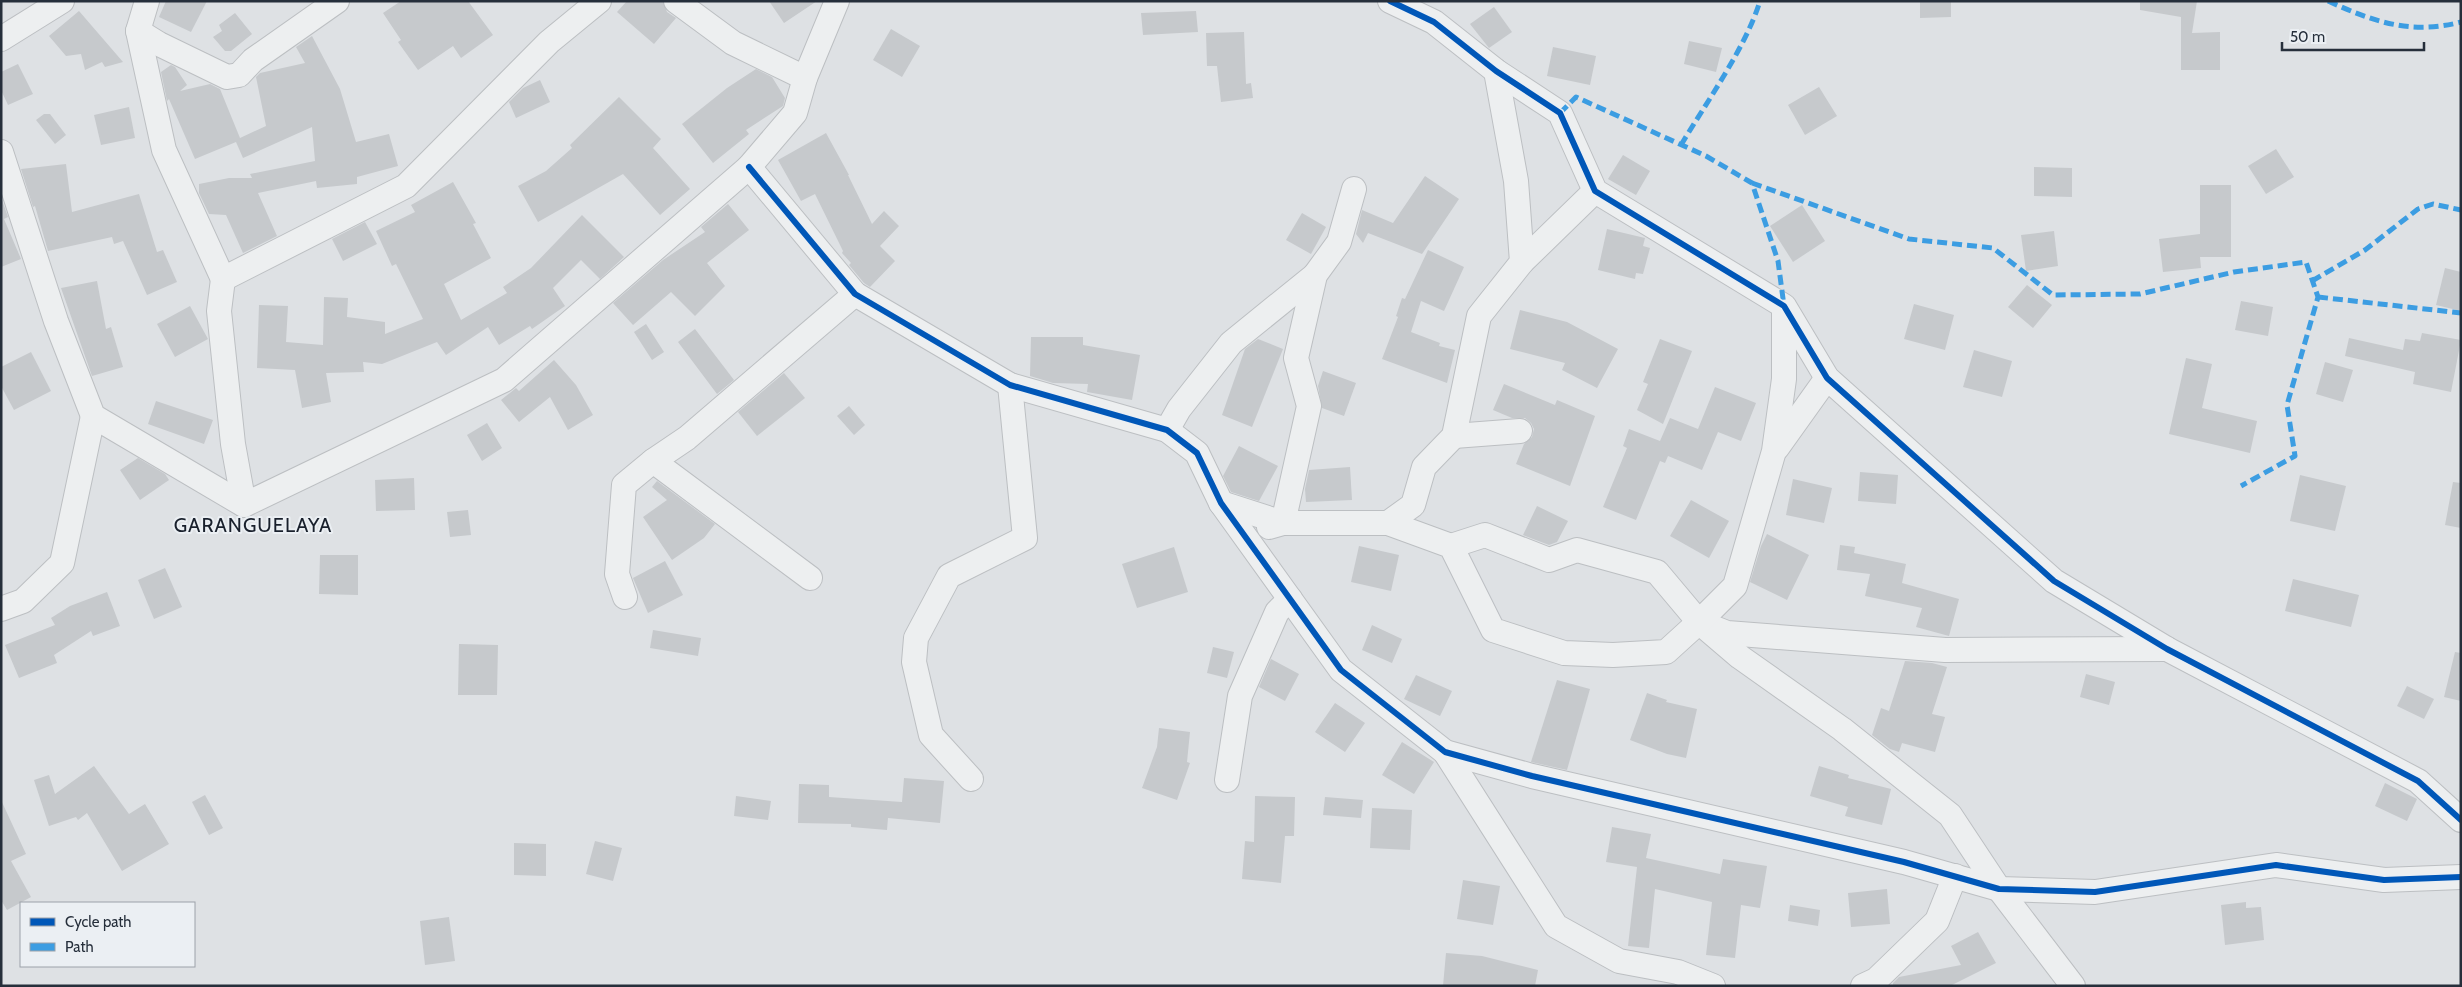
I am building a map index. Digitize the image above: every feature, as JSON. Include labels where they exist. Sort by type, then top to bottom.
[{"type":"street","points":[[1,39],[62,1]]},
{"type":"street","points":[[147,1],[138,31],[164,150],[222,279],[219,311],[233,444],[244,505]]},
{"type":"street","points":[[138,31],[159,44],[227,77],[239,75],[253,60],[337,1]]},
{"type":"street","points":[[222,279],[406,186],[549,42],[600,1]]},
{"type":"street","points":[[676,1],[733,43],[806,78]]},
{"type":"street","points":[[244,505],[504,380],[749,168],[795,113],[806,78],[837,1]]},
{"type":"street","points":[[1390,1],[1434,22],[1496,71],[1560,113],[1596,191],[1784,306],[1828,378],[2054,581],[2167,649],[2418,781],[2461,820]]},
{"type":"street","points":[[1496,71],[1516,182],[1522,262]]},
{"type":"street","points":[[1,152],[56,321],[93,416],[62,563],[23,601],[1,609]]},
{"type":"street","points":[[749,168],[855,294],[1010,385],[1167,430],[1197,453],[1221,503],[1342,670],[1444,752],[1556,926],[1619,961],[1678,972],[1713,986]]},
{"type":"street","points":[[1167,430],[1179,409],[1231,343],[1314,275],[1339,242],[1354,189]]},
{"type":"street","points":[[1388,523],[1413,504],[1424,468],[1454,436],[1479,316],[1522,262],[1596,191]]},
{"type":"street","points":[[1283,523],[1310,406],[1296,358],[1314,275]]},
{"type":"street","points":[[625,597],[617,574],[624,485],[653,461],[687,438],[855,294]]},
{"type":"street","points":[[1451,546],[1493,630],[1564,653],[1613,656],[1666,652],[1735,586],[1774,452],[1784,379],[1784,306]]},
{"type":"street","points":[[1774,452],[1828,378]]},
{"type":"street","points":[[971,779],[931,734],[914,662],[916,638],[950,576],[1025,538],[1010,385]]},
{"type":"street","points":[[93,416],[244,505]]},
{"type":"street","points":[[1454,436],[1520,431]]},
{"type":"street","points":[[653,461],[810,578]]},
{"type":"street","points":[[1221,503],[1283,523]]},
{"type":"street","points":[[1243,534],[1283,523],[1388,523],[1451,546],[1485,536],[1549,560],[1577,550],[1657,572],[1699,622],[1740,657],[1842,729],[1950,815],[1999,889],[2074,986]]},
{"type":"street","points":[[1227,780],[1240,696],[1277,612],[1290,599]]},
{"type":"street","points":[[1699,622],[1727,634],[1945,650],[2167,649]]},
{"type":"street","points":[[1444,752],[1532,776],[1904,862],[1999,889],[2095,892],[2276,865],[2384,880],[2461,877]]},
{"type":"street","points":[[1863,986],[1876,980],[1937,921],[1954,876]]},
{"type":"building","points":[[166,1],[207,1],[191,32],[159,17]]},
{"type":"building","points":[[401,1],[468,1],[493,35],[461,58],[453,46],[418,70],[398,42],[401,40],[383,13]]},
{"type":"building","points":[[627,1],[663,1],[667,12],[676,18],[654,44],[617,12]]},
{"type":"building","points":[[769,1],[817,1],[784,23]]},
{"type":"building","points":[[1920,1],[1951,1],[1951,17],[1920,18]]},
{"type":"building","points":[[2140,1],[2197,1],[2192,33],[2220,32],[2220,70],[2181,70],[2181,17],[2140,10]]},
{"type":"building","points":[[1494,7],[1512,32],[1489,48],[1470,24]]},
{"type":"building","points":[[79,11],[123,62],[105,67],[102,62],[85,70],[81,54],[66,56],[49,36]]},
{"type":"building","points":[[1196,11],[1198,32],[1143,35],[1141,13]]},
{"type":"building","points":[[235,13],[252,34],[231,51],[225,51],[213,37],[222,31],[219,25]]},
{"type":"building","points":[[891,29],[920,46],[902,77],[873,60]]},
{"type":"building","points":[[1244,32],[1246,84],[1251,83],[1253,98],[1221,102],[1217,66],[1207,66],[1206,33]]},
{"type":"building","points":[[312,36],[340,89],[356,142],[389,134],[398,166],[357,177],[357,184],[317,188],[316,181],[258,193],[277,236],[243,253],[226,215],[209,214],[199,193],[199,184],[229,178],[252,178],[250,174],[315,161],[312,127],[243,158],[236,142],[195,159],[169,99],[167,101],[161,72],[171,65],[175,67],[187,85],[180,91],[210,84],[220,89],[240,138],[266,126],[256,77],[260,73],[305,63],[296,47]]},
{"type":"building","points":[[1689,41],[1722,48],[1716,72],[1684,64]]},
{"type":"building","points":[[1553,47],[1596,56],[1590,85],[1547,76]]},
{"type":"building","points":[[18,64],[33,94],[8,105],[1,90],[1,72]]},
{"type":"building","points":[[756,69],[772,77],[785,98],[783,106],[746,130],[749,134],[713,163],[682,124],[727,88]]},
{"type":"building","points":[[540,80],[550,102],[516,118],[509,102],[523,88]]},
{"type":"building","points":[[1819,87],[1837,116],[1805,135],[1788,105]]},
{"type":"building","points":[[619,97],[661,139],[653,148],[690,189],[660,215],[623,174],[538,222],[518,186],[546,171],[572,148],[570,145]]},
{"type":"building","points":[[129,107],[135,138],[101,145],[94,115]]},
{"type":"building","points":[[44,114],[50,114],[66,135],[55,144],[36,120]]},
{"type":"building","points":[[826,133],[849,175],[872,224],[884,211],[899,226],[880,246],[895,261],[870,287],[864,283],[849,265],[851,263],[842,253],[843,251],[815,194],[801,201],[778,160]]},
{"type":"building","points":[[2276,149],[2294,177],[2266,194],[2248,166]]},
{"type":"building","points":[[1623,155],[1650,171],[1636,195],[1608,179]]},
{"type":"building","points":[[66,164],[72,212],[139,194],[157,252],[163,250],[177,282],[147,295],[123,241],[114,244],[112,237],[48,251],[35,206],[33,207],[21,169]]},
{"type":"building","points":[[2034,167],[2072,168],[2072,197],[2034,196]]},
{"type":"building","points":[[1425,176],[1459,199],[1422,254],[1368,233],[1363,243],[1356,234],[1362,210],[1393,223]]},
{"type":"building","points":[[453,182],[476,223],[473,224],[491,258],[444,284],[461,320],[507,293],[503,287],[531,268],[582,215],[624,257],[600,279],[581,260],[553,288],[565,306],[532,329],[530,326],[499,345],[488,327],[446,355],[437,342],[382,364],[363,362],[364,372],[326,373],[331,402],[302,408],[295,370],[257,368],[259,305],[288,306],[286,342],[323,345],[324,297],[348,298],[347,317],[385,322],[385,334],[423,319],[396,264],[392,266],[376,231],[415,212],[411,205]]},
{"type":"building","points":[[2200,185],[2231,185],[2231,257],[2200,257],[2201,268],[2163,272],[2159,239],[2200,234]]},
{"type":"building","points":[[1,197],[8,217],[4,219],[21,259],[1,267]]},
{"type":"building","points":[[728,204],[749,230],[707,263],[725,286],[695,316],[671,292],[633,325],[613,303],[663,260],[705,232],[701,227]]},
{"type":"building","points":[[1802,205],[1825,241],[1793,262],[1770,226]]},
{"type":"building","points":[[1302,213],[1326,227],[1311,254],[1286,240]]},
{"type":"building","points":[[365,222],[377,244],[343,261],[332,239]]},
{"type":"building","points":[[1607,229],[1645,238],[1643,246],[1650,248],[1643,274],[1636,273],[1635,279],[1598,270]]},
{"type":"building","points":[[2054,231],[2058,266],[2026,271],[2021,235]]},
{"type":"building","points":[[1428,250],[1464,267],[1444,311],[1421,301],[1411,332],[1440,343],[1439,346],[1455,350],[1447,383],[1382,359],[1398,317],[1396,316],[1402,298],[1405,299]]},
{"type":"building","points":[[2445,268],[2461,272],[2461,311],[2436,305]]},
{"type":"building","points":[[97,281],[106,329],[111,327],[123,367],[92,376],[61,288]]},
{"type":"building","points":[[2027,285],[2052,305],[2033,328],[2008,307]]},
{"type":"building","points":[[2241,301],[2273,307],[2268,336],[2235,330]]},
{"type":"building","points":[[1914,304],[1954,315],[1945,350],[1904,339]]},
{"type":"building","points":[[190,306],[208,339],[175,357],[157,324]]},
{"type":"building","points":[[1520,310],[1567,322],[1618,349],[1597,388],[1562,370],[1565,363],[1510,349]]},
{"type":"building","points":[[646,324],[664,352],[652,360],[634,332]]},
{"type":"building","points":[[695,329],[734,380],[717,394],[678,342]]},
{"type":"building","points":[[2422,333],[2461,340],[2451,392],[2413,384],[2415,372],[2345,356],[2349,338],[2403,350],[2405,339],[2420,341]]},
{"type":"building","points":[[1031,337],[1083,337],[1083,345],[1140,355],[1132,400],[1087,392],[1088,384],[1053,383],[1030,376]]},
{"type":"building","points":[[1258,339],[1283,349],[1252,427],[1222,415],[1245,349]]},
{"type":"building","points":[[1660,339],[1692,351],[1663,424],[1637,410],[1648,384],[1643,382]]},
{"type":"building","points":[[1974,350],[2012,361],[2002,397],[1963,387]]},
{"type":"building","points":[[31,352],[51,391],[14,410],[1,386],[1,367]]},
{"type":"building","points":[[2186,358],[2212,364],[2202,408],[2257,421],[2250,453],[2169,434]]},
{"type":"building","points":[[554,360],[576,385],[593,415],[568,430],[550,397],[519,422],[501,400],[516,388],[519,391]]},
{"type":"building","points":[[2325,362],[2353,370],[2343,402],[2316,394]]},
{"type":"building","points":[[1323,371],[1356,383],[1344,416],[1322,408],[1318,386]]},
{"type":"building","points":[[784,373],[805,398],[757,436],[738,412]]},
{"type":"building","points":[[1504,384],[1555,405],[1557,400],[1595,416],[1570,486],[1516,464],[1524,444],[1532,437],[1534,429],[1525,418],[1512,418],[1493,410]]},
{"type":"building","points":[[1715,387],[1756,403],[1741,441],[1718,432],[1702,470],[1668,456],[1665,463],[1660,461],[1636,520],[1603,507],[1627,448],[1623,446],[1629,429],[1660,441],[1670,418],[1698,429]]},
{"type":"building","points":[[156,401],[213,420],[204,444],[148,424]]},
{"type":"building","points":[[849,406],[865,425],[854,435],[837,416]]},
{"type":"building","points":[[487,423],[502,448],[482,461],[467,435]]},
{"type":"building","points":[[1239,446],[1278,466],[1259,501],[1231,492],[1223,476]]},
{"type":"building","points":[[138,458],[165,474],[169,480],[140,500],[120,470]]},
{"type":"building","points":[[1350,467],[1352,500],[1306,502],[1305,489],[1309,470]]},
{"type":"building","points":[[1860,472],[1898,475],[1896,504],[1858,501]]},
{"type":"building","points":[[2300,475],[2346,486],[2335,531],[2290,521]]},
{"type":"building","points":[[414,478],[415,510],[376,511],[375,480]]},
{"type":"building","points":[[1793,479],[1832,488],[1824,523],[1786,515]]},
{"type":"building","points":[[657,481],[715,524],[704,538],[672,560],[643,517],[667,500],[652,487]]},
{"type":"building","points":[[2453,482],[2461,483],[2461,528],[2445,525]]},
{"type":"building","points":[[1691,500],[1729,521],[1709,558],[1670,536]]},
{"type":"building","points":[[1537,506],[1568,521],[1557,542],[1549,545],[1523,535]]},
{"type":"building","points":[[468,510],[471,535],[450,537],[447,512]]},
{"type":"building","points":[[1767,534],[1809,555],[1787,600],[1750,582],[1761,546]]},
{"type":"building","points":[[1840,545],[1855,547],[1854,553],[1906,564],[1902,583],[1959,599],[1949,636],[1916,627],[1922,608],[1865,596],[1870,574],[1837,570]]},
{"type":"building","points":[[1359,546],[1399,555],[1391,591],[1351,582]]},
{"type":"building","points":[[1174,547],[1188,592],[1137,608],[1122,564]]},
{"type":"building","points":[[320,555],[358,555],[358,595],[319,594]]},
{"type":"building","points":[[665,561],[683,595],[648,613],[633,578]]},
{"type":"building","points":[[165,568],[182,607],[154,619],[138,580]]},
{"type":"building","points":[[2293,579],[2359,595],[2351,627],[2285,611]]},
{"type":"building","points":[[107,592],[120,626],[93,636],[91,631],[54,655],[57,663],[19,678],[5,645],[55,625],[51,618],[70,606]]},
{"type":"building","points":[[1372,625],[1402,639],[1392,663],[1362,650]]},
{"type":"building","points":[[653,630],[701,638],[698,656],[650,648]]},
{"type":"building","points":[[459,644],[498,645],[497,695],[458,695]]},
{"type":"building","points":[[1213,647],[1234,652],[1227,678],[1207,673]]},
{"type":"building","points":[[2455,652],[2461,653],[2461,701],[2444,697]]},
{"type":"building","points":[[1271,659],[1299,674],[1285,701],[1259,687]]},
{"type":"building","points":[[1905,661],[1932,663],[1947,667],[1932,714],[1945,717],[1935,752],[1902,743],[1899,752],[1890,749],[1872,735],[1881,708],[1889,711]]},
{"type":"building","points":[[2086,674],[2115,682],[2109,705],[2080,697]]},
{"type":"building","points":[[1416,675],[1452,691],[1440,716],[1404,699]]},
{"type":"building","points":[[1557,680],[1590,689],[1567,770],[1531,762]]},
{"type":"building","points":[[2407,686],[2434,699],[2424,719],[2397,706]]},
{"type":"building","points":[[1647,693],[1667,700],[1666,702],[1697,709],[1686,758],[1667,754],[1630,740]]},
{"type":"building","points":[[1335,703],[1365,723],[1345,752],[1315,732]]},
{"type":"building","points":[[1159,728],[1190,732],[1187,762],[1190,763],[1177,800],[1142,788],[1157,747]]},
{"type":"building","points":[[1402,742],[1434,762],[1414,794],[1382,775]]},
{"type":"building","points":[[94,766],[129,814],[145,804],[169,844],[122,871],[87,813],[78,820],[76,817],[49,826],[34,780],[49,775],[55,794]]},
{"type":"building","points":[[1819,766],[1849,775],[1848,778],[1891,789],[1882,825],[1845,816],[1848,807],[1810,796]]},
{"type":"building","points":[[904,778],[944,781],[940,823],[888,818],[887,830],[851,827],[851,824],[798,823],[799,784],[829,785],[829,797],[902,802]]},
{"type":"building","points":[[2385,783],[2417,799],[2407,821],[2375,806]]},
{"type":"building","points":[[205,795],[223,828],[209,835],[192,802]]},
{"type":"building","points":[[736,796],[771,801],[768,820],[734,816]]},
{"type":"building","points":[[1255,796],[1295,797],[1294,836],[1285,836],[1281,883],[1242,879],[1245,841],[1254,842]]},
{"type":"building","points":[[1325,797],[1363,800],[1361,818],[1323,815]]},
{"type":"building","points":[[1,800],[26,854],[11,861],[31,897],[7,910],[1,900]]},
{"type":"building","points":[[1372,808],[1412,810],[1410,850],[1370,848]]},
{"type":"building","points":[[1612,827],[1651,834],[1646,858],[1720,874],[1723,859],[1767,866],[1760,908],[1741,905],[1735,958],[1706,955],[1712,902],[1655,889],[1649,948],[1628,946],[1637,867],[1606,862]]},
{"type":"building","points":[[595,841],[622,848],[613,881],[586,874]]},
{"type":"building","points":[[514,843],[546,844],[546,876],[514,875]]},
{"type":"building","points":[[1463,880],[1500,886],[1493,925],[1457,919]]},
{"type":"building","points":[[1887,889],[1890,924],[1851,927],[1848,893]]},
{"type":"building","points":[[2246,902],[2246,908],[2261,907],[2264,940],[2225,945],[2221,905]]},
{"type":"building","points":[[1790,905],[1820,910],[1818,926],[1788,921]]},
{"type":"building","points":[[449,917],[455,961],[425,965],[420,921]]},
{"type":"building","points":[[1978,932],[1996,963],[1950,986],[1893,986],[1893,983],[1899,977],[1961,965],[1951,946]]},
{"type":"building","points":[[1446,953],[1482,956],[1538,970],[1535,986],[1443,986]]},
{"type":"marked path","points":[[1681,145],[1735,56],[1754,19],[1760,1]]},
{"type":"marked path","points":[[2328,1],[2361,15],[2409,27],[2443,26],[2461,22]]},
{"type":"marked path","points":[[1560,113],[1576,97],[1706,156],[1752,183],[1778,261],[1784,306]]},
{"type":"marked path","points":[[1752,183],[1909,239],[1993,248],[2053,295],[2140,294],[2234,272],[2306,262],[2318,297],[2287,405],[2295,456],[2241,486]]},
{"type":"marked path","points":[[2312,281],[2365,250],[2418,209],[2433,204],[2461,210]]},
{"type":"marked path","points":[[2318,297],[2461,313]]},
{"type":"cycle path","points":[[1390,1],[1434,22],[1496,71],[1560,113],[1595,191],[1784,306],[1827,378],[2054,581],[2167,649],[2418,781],[2461,820]]},
{"type":"cycle path","points":[[749,167],[855,294],[1010,385],[1167,430],[1197,453],[1221,503],[1341,670],[1445,752],[1532,776],[1904,862],[1999,889],[2095,892],[2276,865],[2384,880],[2461,877]]},
{"type":"district","name":"GARANGUELAYA","points":[[253,525]]}]
